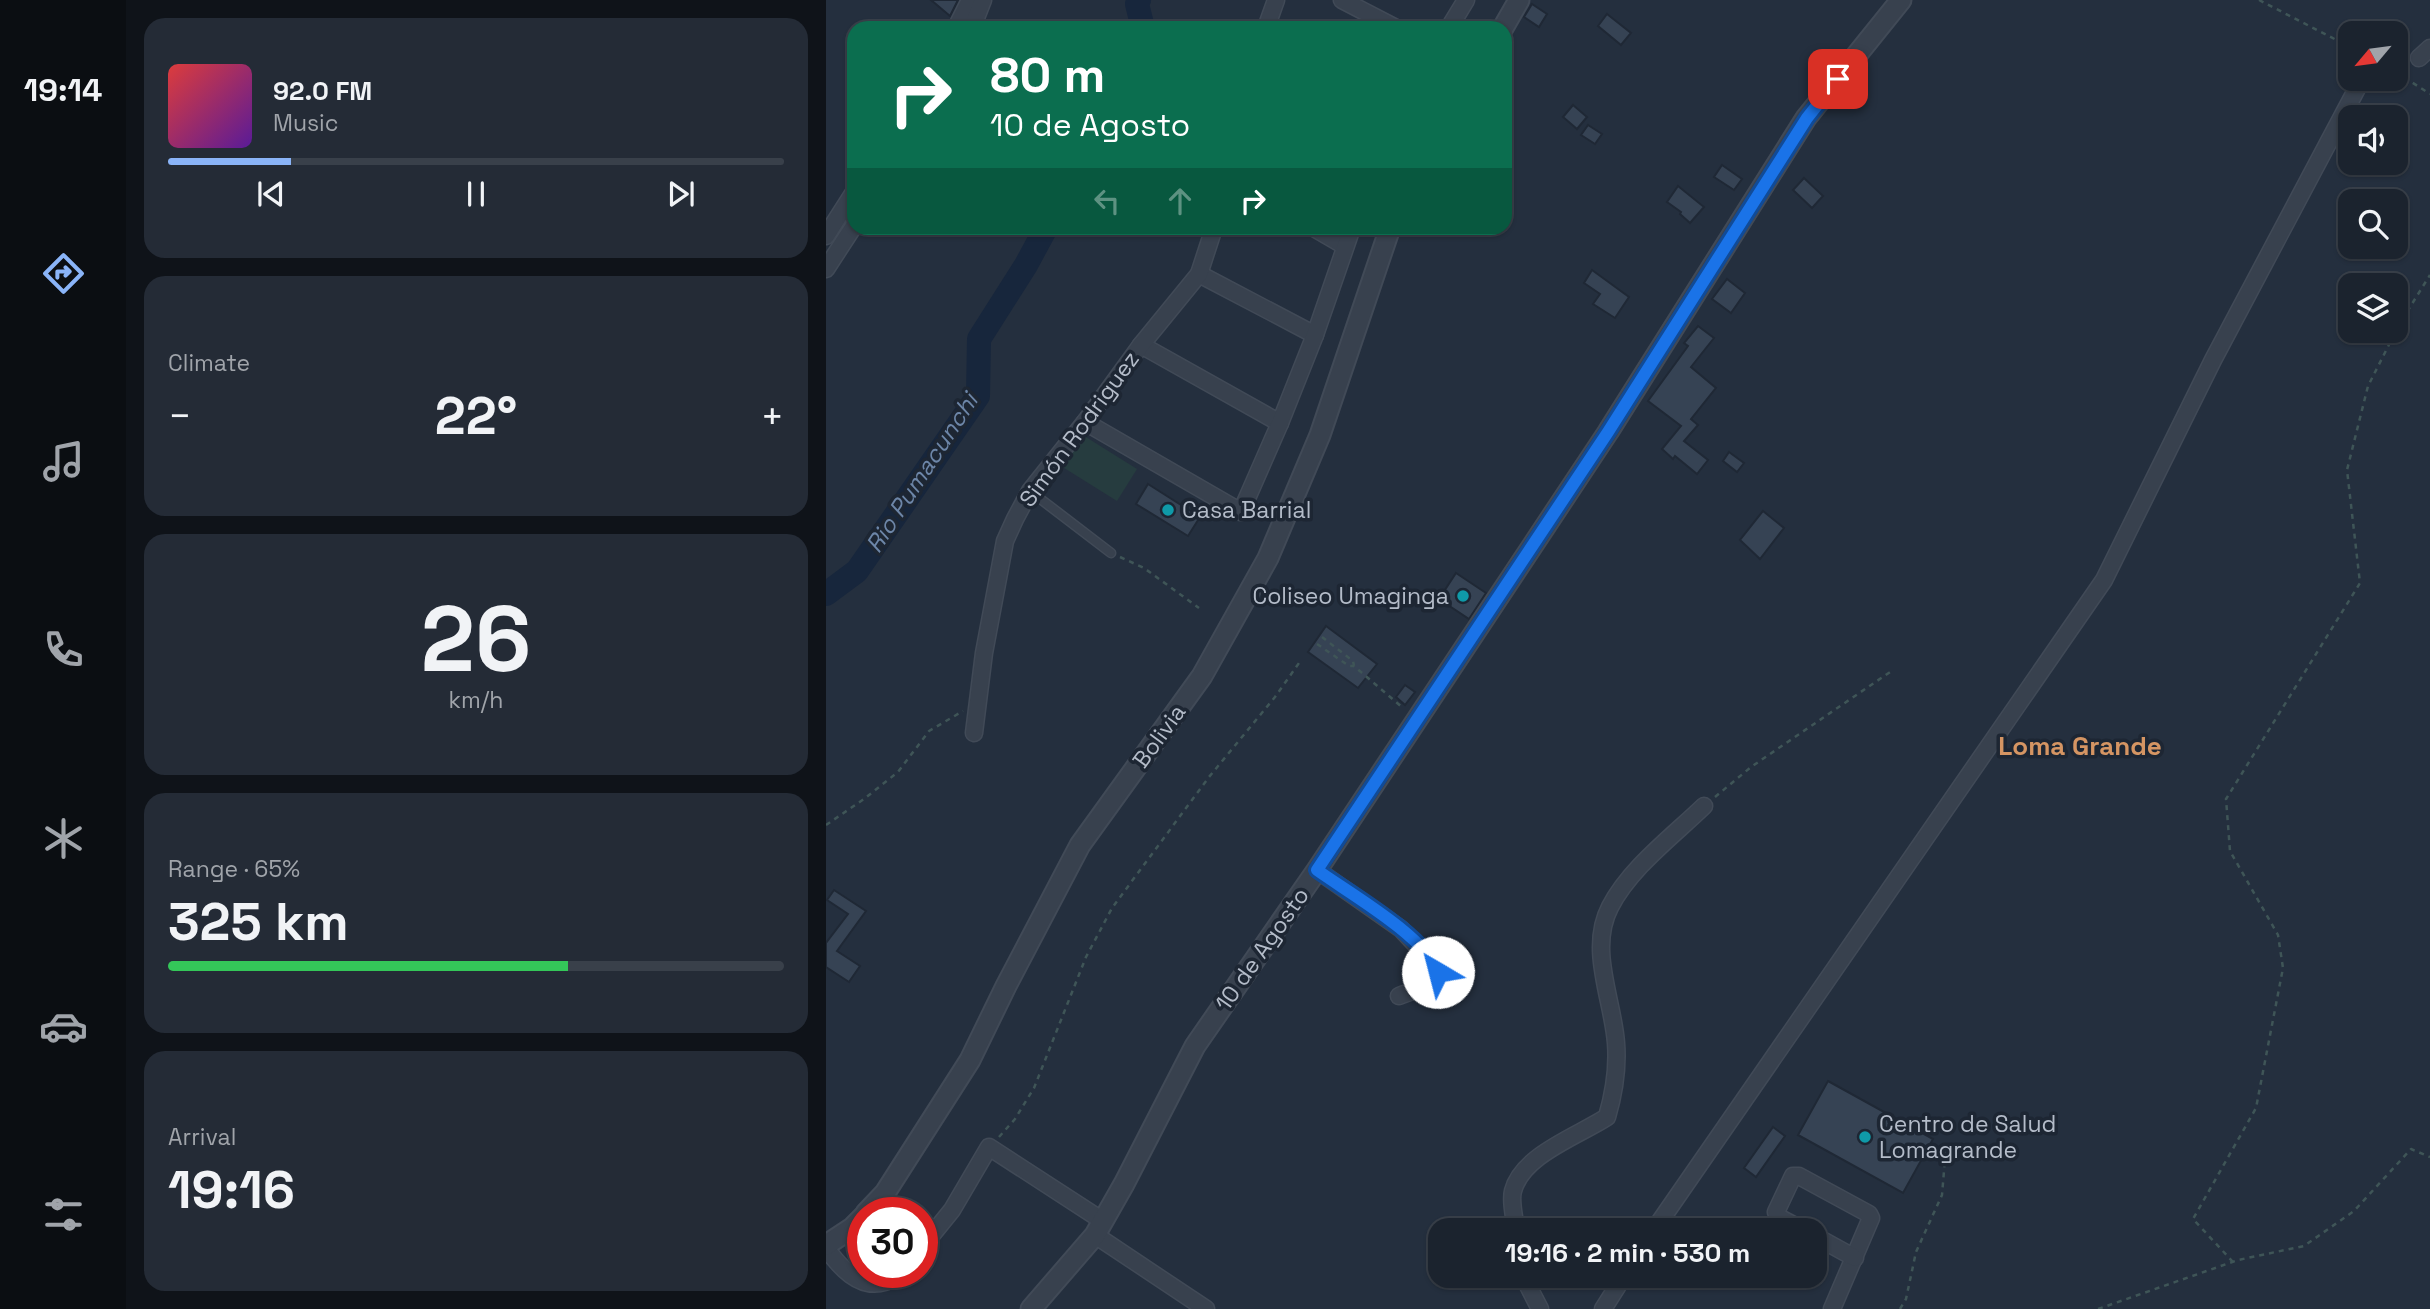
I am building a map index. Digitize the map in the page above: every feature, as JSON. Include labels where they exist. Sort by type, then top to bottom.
[{"type":"street","points":[[960,21],[970,0]]},
{"type":"street","points":[[975,21],[983,0]]},
{"type":"street","points":[[1268,21],[1276,0]]},
{"type":"street","points":[[1342,0],[1382,21]]},
{"type":"street","points":[[1453,21],[1466,0]]},
{"type":"street","points":[[1507,21],[1519,0]]},
{"type":"street","name":"10 de Agosto","points":[[1031,1309],[1099,1228],[1195,1046],[1317,870],[1608,432],[1807,118],[1901,0]]},
{"type":"street","points":[[1662,1218],[2104,580],[2214,360],[2356,91]]},
{"type":"street","points":[[847,202],[828,229],[847,231]]},
{"type":"street","points":[[826,269],[849,235]]},
{"type":"street","name":"Simón Rodriguez","points":[[974,733],[1004,541],[1030,491],[1141,345],[1199,274],[1212,235]]},
{"type":"street","points":[[1326,235],[1345,246]]},
{"type":"street","points":[[1085,422],[1241,512],[1315,335],[1349,235]]},
{"type":"street","name":"Bolivia","points":[[881,1197],[970,1060],[1080,845],[1202,676],[1268,558],[1320,435],[1388,235]]},
{"type":"street","points":[[1199,274],[1315,335]]},
{"type":"street","points":[[1141,345],[1280,423]]},
{"type":"street","points":[[1515,1218],[1512,1192],[1535,1158],[1587,1131],[1607,1117],[1616,1074],[1616,1042],[1603,968],[1602,938],[1609,908],[1628,879],[1704,806]]},
{"type":"street","points":[[1317,870],[1401,929],[1436,965],[1438,972],[1427,985],[1399,996]]},
{"type":"street","points":[[938,1227],[952,1210],[989,1147],[1206,1309]]},
{"type":"street","points":[[1780,1218],[1776,1212],[1793,1176],[1869,1214],[1870,1226],[1832,1309]]},
{"type":"street","points":[[847,1232],[826,1247],[847,1272]]},
{"type":"street","points":[[1827,1243],[1855,1258]]},
{"type":"street","points":[[1530,1288],[1540,1309]]},
{"type":"street","points":[[1603,1309],[1616,1288]]},
{"type":"lane","points":[[1030,491],[1111,553]]},
{"type":"path","points":[[2259,0],[2338,41]]},
{"type":"path","points":[[2408,80],[2430,94]]},
{"type":"path","points":[[2233,1262],[2193,1219],[2256,1108],[2283,968],[2278,935],[2230,851],[2226,799],[2360,583],[2347,470],[2368,386],[2400,323],[2430,275]]},
{"type":"path","points":[[1111,553],[1144,568],[1199,608]]},
{"type":"path","points":[[1322,637],[1353,661],[1354,666],[1416,719]]},
{"type":"path","points":[[1317,644],[1349,666],[1354,666]]},
{"type":"path","points":[[989,1147],[1015,1119],[1034,1088],[1086,957],[1112,908],[1209,777],[1275,697],[1299,663]]},
{"type":"path","points":[[1704,806],[1751,766],[1894,670]]},
{"type":"path","points":[[826,825],[898,772],[929,731],[978,702]]},
{"type":"path","points":[[1900,1309],[1906,1299],[1916,1252],[1942,1195],[1946,1147]]},
{"type":"path","points":[[2098,1309],[2233,1262],[2304,1246],[2354,1211],[2411,1149],[2430,1157]]},
{"type":"green space","points":[[1081,434],[1137,469],[1117,501],[1061,466]]},
{"type":"building","points":[[931,0],[958,0],[950,16]]},
{"type":"building","points":[[1532,4],[1547,14],[1539,27],[1524,17]]},
{"type":"building","points":[[1607,14],[1631,33],[1621,45],[1598,26]]},
{"type":"building","points":[[1573,105],[1587,117],[1577,129],[1563,117]]},
{"type":"building","points":[[1588,125],[1602,134],[1595,144],[1581,135]]},
{"type":"building","points":[[1722,165],[1742,179],[1734,190],[1714,177]]},
{"type":"building","points":[[1804,178],[1823,196],[1812,208],[1793,190]]},
{"type":"building","points":[[1678,186],[1704,207],[1690,223],[1667,202]]},
{"type":"building","points":[[1592,270],[1629,297],[1615,318],[1593,304],[1600,294],[1584,283]]},
{"type":"building","points":[[1727,279],[1745,293],[1731,313],[1712,299]]},
{"type":"building","points":[[1698,326],[1714,338],[1691,367],[1716,388],[1691,419],[1698,425],[1684,441],[1708,460],[1697,474],[1662,449],[1681,426],[1648,401],[1688,346],[1684,343]]},
{"type":"building","points":[[1729,452],[1744,463],[1737,472],[1723,461]]},
{"type":"building","name":"Casa Barrial","points":[[1148,484],[1200,517],[1188,536],[1136,504]]},
{"type":"building","points":[[1763,511],[1784,528],[1760,559],[1740,540]]},
{"type":"building","name":"Coliseo Umaginga","points":[[1456,573],[1486,593],[1469,619],[1439,599]]},
{"type":"building","points":[[1326,626],[1377,664],[1358,688],[1308,652]]},
{"type":"building","points":[[1405,685],[1415,692],[1405,705],[1396,697]]},
{"type":"building","points":[[834,890],[866,911],[837,951],[860,966],[849,982],[826,967],[826,943],[848,914],[827,900]]},
{"type":"building","name":"Centro de Salud Lomagrande","points":[[1828,1081],[1933,1139],[1903,1193],[1798,1135]]},
{"type":"building","points":[[1773,1127],[1785,1136],[1756,1177],[1744,1168]]},
{"type":"waterway","name":"Rio Pumacunchi","points":[[1139,0],[1137,4],[1141,21]]},
{"type":"waterway","name":"Rio Pumacunchi","points":[[826,594],[857,571],[978,396],[979,339],[1042,235]]},
{"type":"place","name":"Casa Barrial","points":[[1168,510]]},
{"type":"place","name":"Coliseo Umaginga","points":[[1463,596]]},
{"type":"place","name":"Centro de Salud Lomagrande","points":[[1865,1137]]},
{"type":"district","name":"Loma Grande","points":[[2080,746]]},
{"type":"route","points":[[1438,972],[1430,957],[1401,929],[1317,870],[1608,432],[1807,118],[1838,79]]}]
